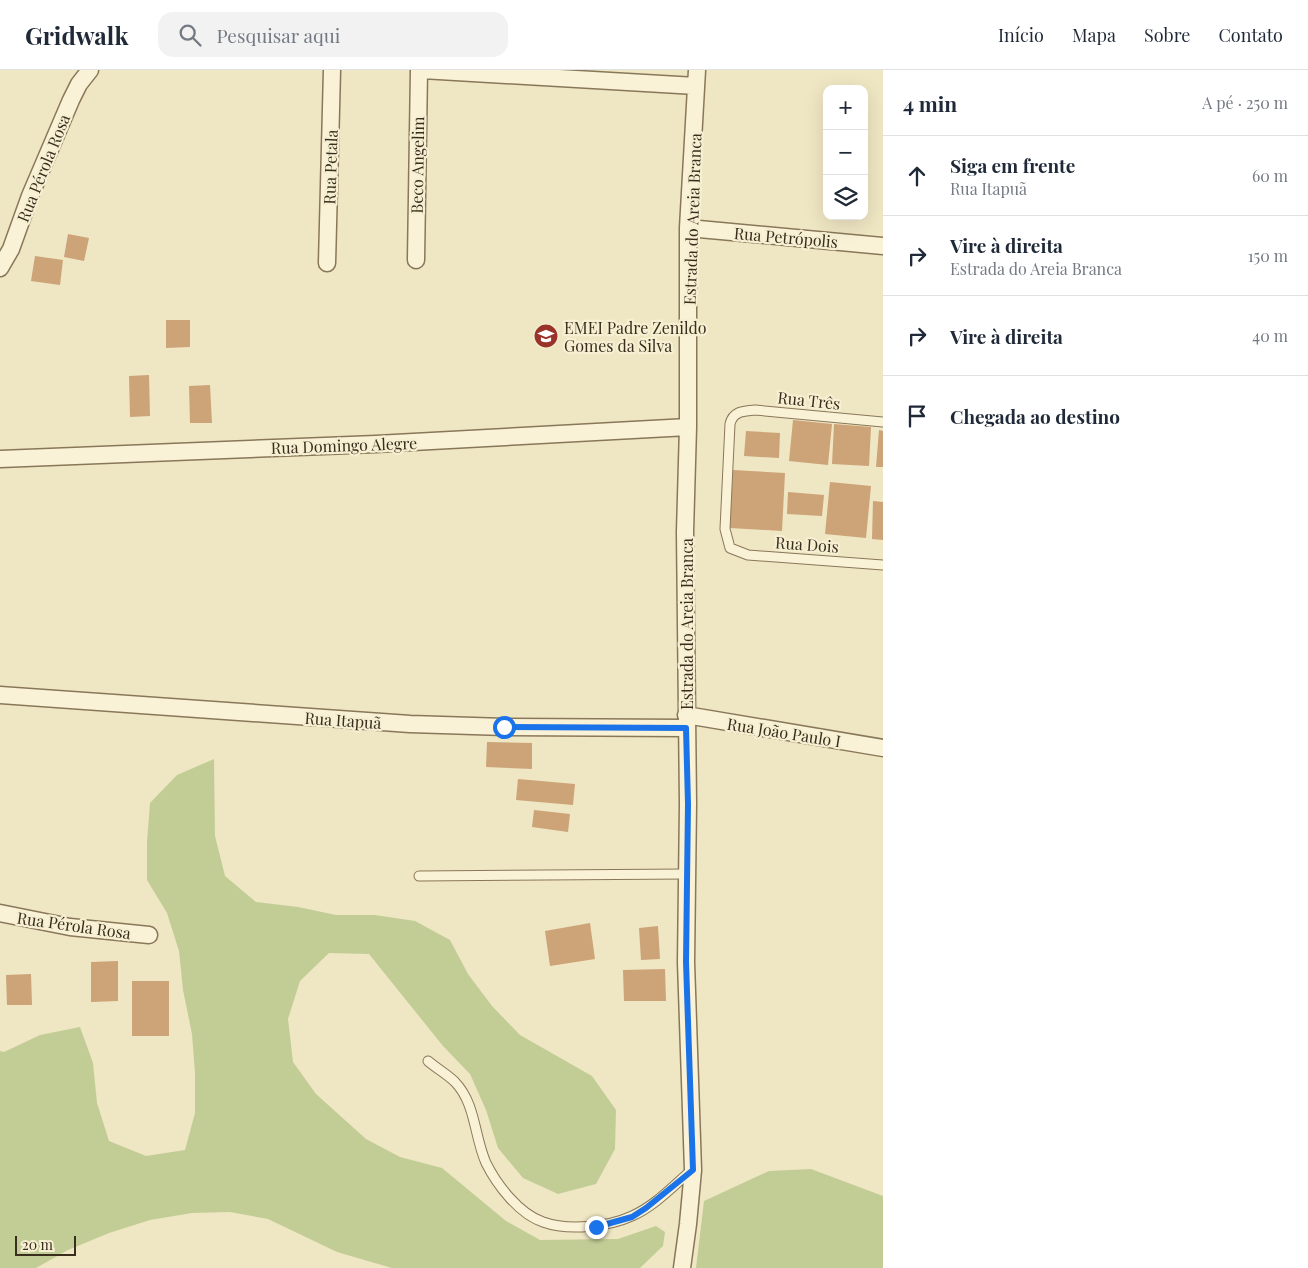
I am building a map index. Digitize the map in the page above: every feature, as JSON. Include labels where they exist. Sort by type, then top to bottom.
[{"type":"street","name":"Rua Pérola Rosa","points":[[0,268],[11,248],[30,196],[78,84],[90,70]]},
{"type":"street","name":"Rua Petala","points":[[327,263],[332,70]]},
{"type":"street","points":[[420,70],[697,78]]},
{"type":"street","name":"Beco Angelim","points":[[416,260],[420,70]]},
{"type":"street","name":"Estrada do Areia Branca","points":[[682,1268],[693,1170],[686,962],[688,804],[685,532],[688,427],[688,228],[697,78]]},
{"type":"street","name":"Rua Petrópolis","points":[[688,228],[883,246]]},
{"type":"street","name":"Rua Domingo Alegre","points":[[0,459],[376,444],[688,427]]},
{"type":"street","name":"Rua Itapuã","points":[[0,695],[410,724],[504,727],[686,722]]},
{"type":"street","name":"Rua João Paulo I","points":[[686,722],[883,748]]},
{"type":"street","name":"Rua Pérola Rosa","points":[[0,913],[70,927],[149,936]]},
{"type":"lane","name":"Rua Três","points":[[730,548],[725,529],[730,424],[731,418],[738,412],[756,410],[883,422]]},
{"type":"lane","name":"Rua Dois","points":[[730,548],[748,555],[883,565]]},
{"type":"lane","points":[[419,876],[687,874]]},
{"type":"lane","points":[[428,1061],[455,1082],[465,1096],[472,1113],[486,1162],[498,1184],[510,1199],[531,1217],[543,1223],[573,1227],[596,1227],[632,1217],[693,1170]]},
{"type":"green space","points":[[214,759],[215,836],[225,876],[256,902],[298,907],[336,915],[375,915],[415,921],[450,940],[468,974],[492,1006],[520,1035],[592,1076],[616,1110],[615,1149],[596,1184],[558,1194],[523,1178],[498,1148],[486,1110],[470,1074],[443,1046],[369,954],[329,953],[300,981],[288,1019],[293,1062],[316,1094],[366,1139],[400,1157],[442,1168],[506,1221],[540,1240],[618,1239],[656,1226],[665,1232],[663,1246],[640,1268],[392,1268],[337,1252],[268,1219],[230,1212],[192,1213],[150,1220],[109,1233],[68,1250],[36,1268],[0,1268],[0,1051],[4,1052],[40,1035],[80,1027],[93,1063],[97,1103],[109,1141],[146,1156],[185,1150],[195,1113],[195,1073],[192,1034],[183,990],[179,951],[167,913],[147,880],[147,842],[150,803],[177,775]]},
{"type":"green space","points":[[811,1169],[883,1196],[883,1268],[696,1268],[704,1201],[769,1171]]},
{"type":"building","points":[[68,234],[89,238],[84,261],[64,257]]},
{"type":"building","points":[[35,256],[63,260],[60,285],[31,281]]},
{"type":"building","points":[[166,320],[190,320],[190,347],[166,348]]},
{"type":"building","points":[[149,375],[150,416],[130,417],[129,376]]},
{"type":"building","points":[[210,385],[212,423],[190,423],[189,386]]},
{"type":"building","points":[[793,420],[832,424],[828,465],[789,461]]},
{"type":"building","points":[[834,424],[871,427],[869,466],[832,464]]},
{"type":"building","points":[[879,430],[883,431],[883,467],[876,467]]},
{"type":"building","points":[[746,431],[780,433],[779,458],[744,456]]},
{"type":"building","points":[[733,470],[785,473],[782,531],[730,528]]},
{"type":"building","points":[[830,482],[871,486],[866,538],[825,534]]},
{"type":"building","points":[[788,492],[824,495],[822,516],[787,514]]},
{"type":"building","points":[[873,501],[883,502],[883,540],[872,539]]},
{"type":"building","points":[[487,742],[532,743],[532,769],[486,767]]},
{"type":"building","points":[[518,779],[575,784],[573,805],[516,800]]},
{"type":"building","points":[[534,810],[570,814],[568,832],[532,827]]},
{"type":"building","points":[[590,923],[595,959],[550,966],[545,931]]},
{"type":"building","points":[[658,926],[660,959],[641,960],[639,928]]},
{"type":"building","points":[[118,961],[118,1001],[91,1002],[91,962]]},
{"type":"building","points":[[665,969],[666,1001],[624,1001],[623,970]]},
{"type":"building","points":[[31,974],[32,1005],[7,1005],[6,975]]},
{"type":"building","points":[[132,981],[169,981],[169,1036],[132,1036]]},
{"type":"place","name":"EMEI Padre Zenildo Gomes da Silva","points":[[546,336]]},
{"type":"route","points":[[504,727],[686,728],[688,804],[686,962],[693,1170],[632,1217],[596,1227]]}]
